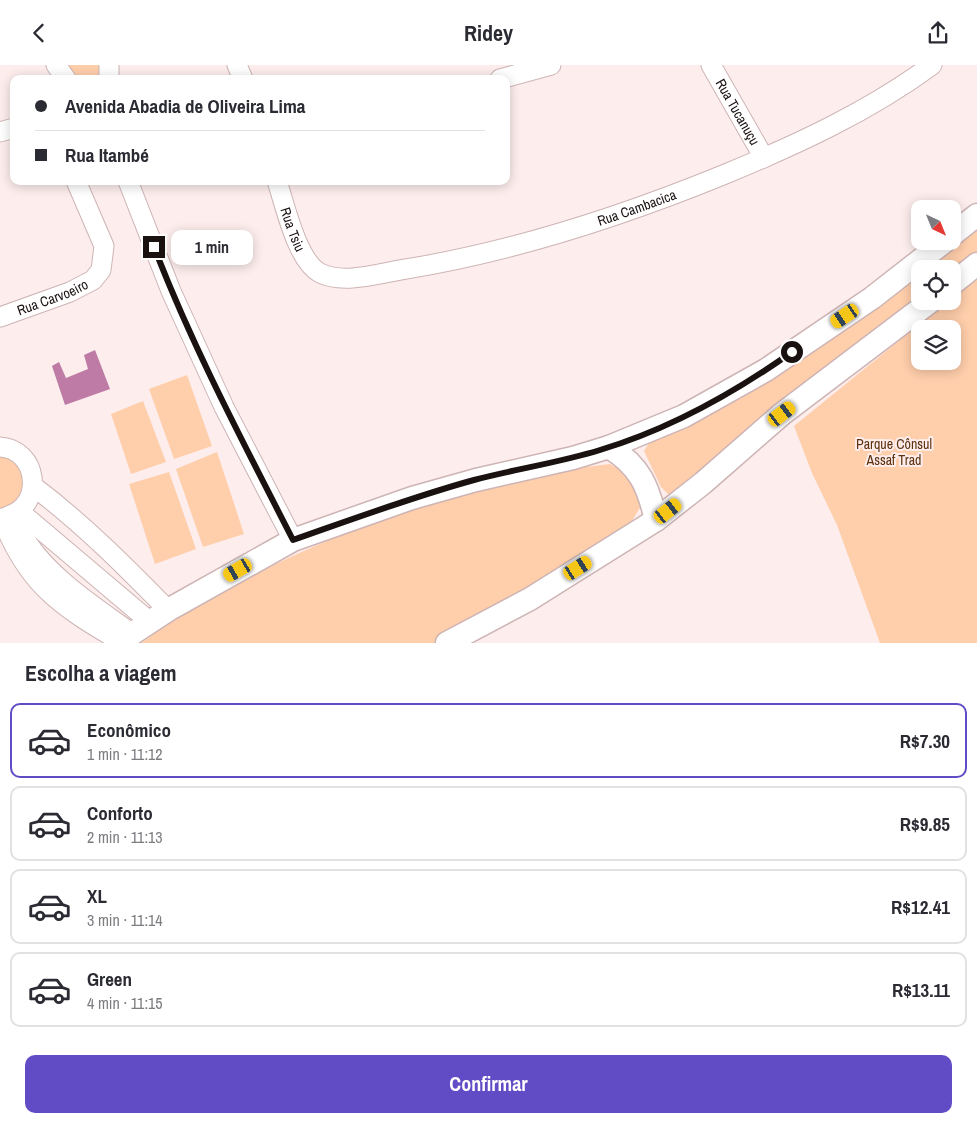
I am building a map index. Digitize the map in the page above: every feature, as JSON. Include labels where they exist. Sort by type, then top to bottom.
[{"type":"street","points":[[510,76],[551,65]]},
{"type":"street","name":"Rua Tucanuçu","points":[[711,65],[764,158]]},
{"type":"street","name":"Rua Cambacica","points":[[318,272],[332,277],[350,278],[497,251],[629,211],[764,158],[851,117],[932,65]]},
{"type":"street","name":"Rua Carvoeiro","points":[[0,317],[70,292],[93,280],[101,270],[104,246],[78,185]]},
{"type":"street","points":[[130,185],[171,291],[224,407],[293,540]]},
{"type":"street","name":"Rua Tsiu","points":[[278,185],[299,249],[318,272]]},
{"type":"street","points":[[961,228],[977,215]]},
{"type":"street","points":[[129,635],[168,610],[293,540],[412,498],[476,479],[573,458],[610,447],[684,416],[766,370],[872,298],[933,250]]},
{"type":"street","points":[[961,277],[977,264]]},
{"type":"street","points":[[446,643],[530,599],[656,520],[703,483],[782,414],[919,310]]},
{"type":"street","points":[[0,447],[13,450],[23,456],[33,475],[34,486],[31,496],[8,515]]},
{"type":"street","points":[[610,447],[626,457],[641,477],[651,498],[656,520]]},
{"type":"street","points":[[34,486],[61,507],[125,566],[168,610]]},
{"type":"street","points":[[8,515],[12,545],[37,569],[93,605],[129,635]]},
{"type":"street","points":[[8,515],[109,587],[129,635]]},
{"type":"street","points":[[93,605],[125,566]]},
{"type":"street","points":[[37,569],[53,598],[129,635]]},
{"type":"green space","points":[[67,65],[108,65],[108,75],[76,75]]},
{"type":"green space","points":[[977,223],[977,261],[961,275],[961,260],[922,260],[937,250],[961,250],[961,234]]},
{"type":"green space","points":[[911,267],[911,308],[669,495],[661,487],[644,451],[649,443]]},
{"type":"green space","name":"Parque Cônsul Assaf Trad","points":[[977,278],[977,643],[880,643],[837,525],[812,473],[794,426],[911,331],[911,370],[961,370],[961,320],[925,320],[937,310],[961,310],[961,291]]},
{"type":"green space","points":[[187,375],[212,446],[174,459],[149,389]]},
{"type":"green space","points":[[143,401],[166,462],[131,474],[111,414]]},
{"type":"green space","points":[[217,452],[244,534],[203,547],[176,469]]},
{"type":"green space","points":[[0,453],[14,458],[23,469],[23,496],[14,507],[0,512]]},
{"type":"green space","points":[[610,464],[630,475],[641,506],[627,529],[440,643],[141,643],[192,609],[247,578],[365,526],[426,504],[487,487],[549,473]]},
{"type":"green space","points":[[169,472],[196,549],[155,564],[129,484]]},
{"type":"shaded area","points":[[95,350],[110,389],[65,405],[52,366],[59,362],[66,378],[88,369],[84,355]]},
{"type":"route","points":[[154,247],[171,291],[224,407],[293,540],[412,498],[476,479],[573,458],[632,439],[684,416],[766,370],[792,352]]}]
